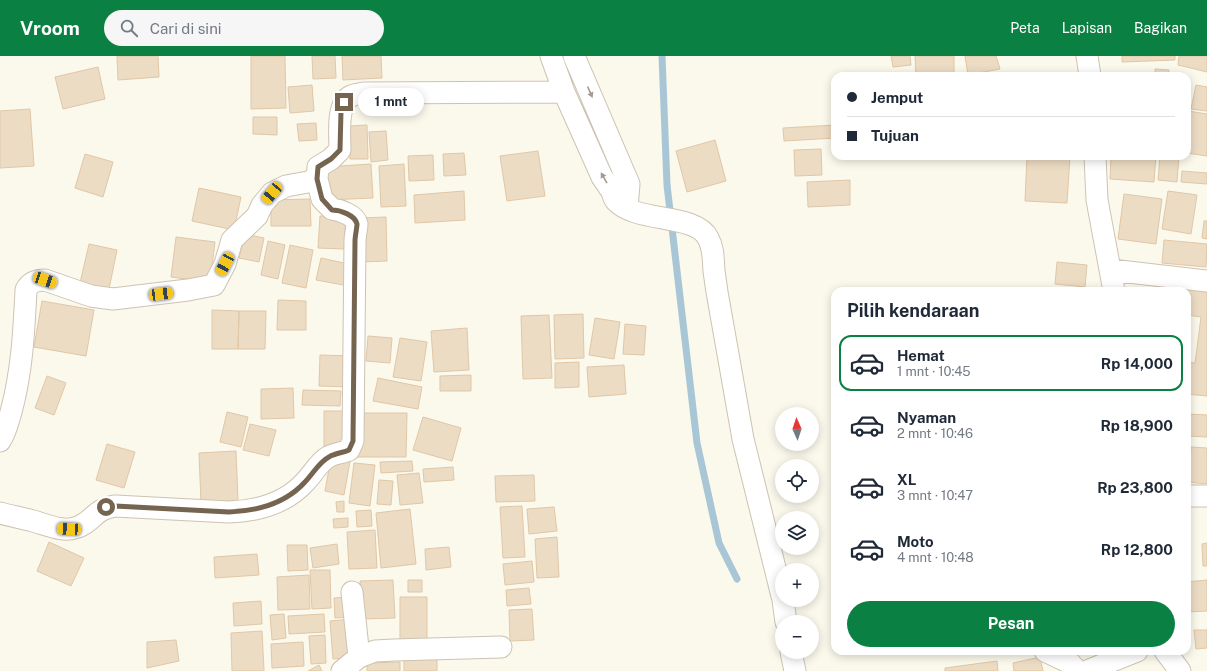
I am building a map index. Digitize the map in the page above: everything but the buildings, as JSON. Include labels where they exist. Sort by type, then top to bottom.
[{"type":"street","points":[[550,56],[564,92],[602,177],[611,190],[616,201],[640,214],[691,225],[700,229],[708,236],[713,250],[717,292],[743,439],[775,568]]},
{"type":"street","points":[[574,56],[629,184],[627,208]]},
{"type":"street","points":[[1087,56],[1089,72]]},
{"type":"street","points":[[0,513],[57,529],[69,529],[79,527],[99,510],[106,507],[115,506],[229,512],[247,511],[282,500],[297,491],[322,462],[328,457],[349,450],[353,441],[355,241],[357,224],[353,218],[341,210],[332,210],[322,199],[317,179],[318,167],[331,159],[340,150],[341,111],[344,102],[351,96],[364,93],[564,92]]},
{"type":"street","points":[[1095,160],[1097,200],[1113,287]]},
{"type":"street","points":[[0,441],[4,435],[14,399],[21,365],[26,290],[29,285],[39,280],[45,280],[91,296],[113,299],[188,290],[214,285],[225,264],[232,240],[257,216],[262,205],[272,193],[286,186],[317,179]]},
{"type":"street","points":[[1111,270],[1207,281]]},
{"type":"street","points":[[1191,496],[1207,496]]},
{"type":"street","points":[[352,592],[359,657]]},
{"type":"street","points":[[342,671],[359,657],[375,652],[394,650],[501,647]]},
{"type":"street","points":[[1053,655],[1070,663],[1077,671]]},
{"type":"street","points":[[1087,671],[1127,655]]},
{"type":"street","points":[[1168,655],[1180,671]]},
{"type":"street","points":[[792,659],[795,671]]},
{"type":"waterway","points":[[662,56],[667,185],[697,443],[719,543],[737,579]]},
{"type":"route","points":[[106,507],[115,506],[229,512],[247,511],[264,507],[282,500],[297,491],[328,457],[343,453],[349,450],[352,446],[355,231],[357,224],[353,218],[341,210],[332,210],[322,199],[317,179],[318,167],[331,159],[340,150],[341,111],[344,102]]}]
